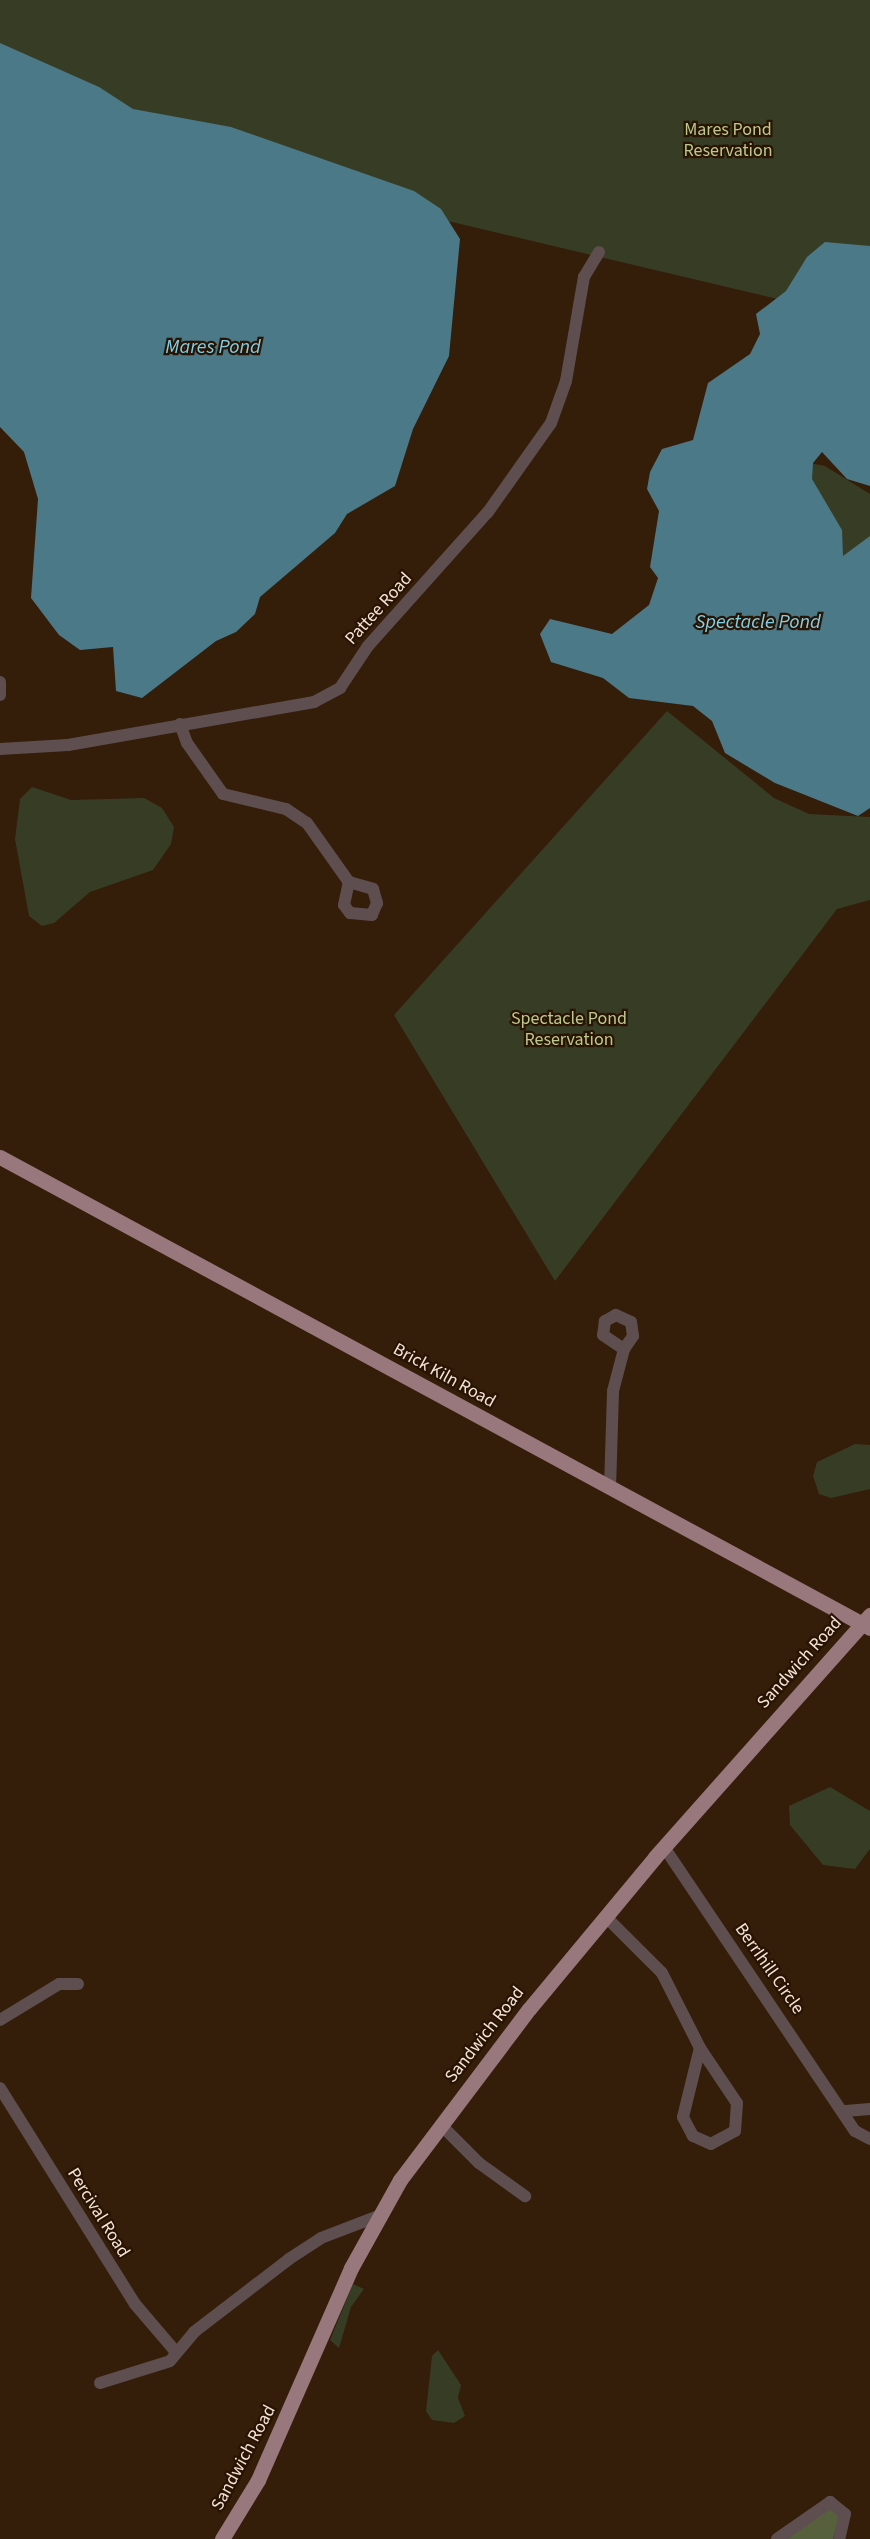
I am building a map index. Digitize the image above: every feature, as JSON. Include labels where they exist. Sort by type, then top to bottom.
[{"type":"main road","name":"Brick Kiln Road","points":[[0,1157],[610,1488],[867,1622]]},
{"type":"main road","name":"Sandwich Road","points":[[222,2539],[258,2480],[376,2217],[441,2125],[606,1917],[664,1847],[867,1622]]},
{"type":"street","name":"Pattee Road","points":[[0,749],[68,745],[314,702],[340,688],[375,638],[481,521],[551,423],[566,381],[584,277],[599,252]]},
{"type":"street","points":[[0,682],[0,695]]},
{"type":"street","points":[[180,724],[187,743],[228,798],[286,809],[307,823],[349,882]]},
{"type":"street","points":[[610,1488],[613,1397],[624,1349]]},
{"type":"street","name":"BerrIhill Circle","points":[[664,1847],[846,2110],[861,2139],[870,2139]]},
{"type":"street","points":[[606,1917],[662,1973],[700,2048],[730,2089],[739,2113],[730,2138],[711,2144],[693,2136],[683,2117],[700,2048]]},
{"type":"street","points":[[0,2020],[59,1984],[78,1984]]},
{"type":"street","name":"Percival Road","points":[[0,2088],[135,2304],[175,2351]]},
{"type":"street","points":[[846,2110],[870,2109]]},
{"type":"street","points":[[441,2125],[479,2163],[525,2196]]},
{"type":"street","points":[[100,2383],[155,2368],[311,2244],[376,2217]]},
{"type":"street","points":[[777,2539],[830,2502],[845,2514],[839,2539]]},
{"type":"green space","name":"Mares Pond Reservation","points":[[0,0],[870,0],[870,278],[790,302],[452,222],[390,214],[0,71]]},
{"type":"green space","points":[[804,462],[825,466],[870,494],[870,560],[833,571]]},
{"type":"green space","name":"Spectacle Pond Reservation","points":[[667,711],[774,798],[809,814],[870,817],[870,900],[837,909],[555,1281],[394,1015]]},
{"type":"green space","points":[[32,787],[71,800],[144,798],[162,808],[174,827],[171,844],[153,870],[90,892],[54,923],[42,926],[29,916],[15,839],[20,799]]},
{"type":"green space","points":[[855,1444],[870,1445],[870,1489],[831,1498],[819,1494],[813,1476],[817,1462]]},
{"type":"green space","points":[[830,1787],[870,1811],[870,1849],[855,1869],[823,1865],[790,1825],[789,1806]]},
{"type":"green space","points":[[353,2284],[364,2289],[351,2307],[339,2348],[330,2340]]},
{"type":"green space","points":[[438,2350],[461,2385],[458,2398],[465,2416],[454,2423],[432,2420],[426,2411],[432,2356]]},
{"type":"green space","points":[[829,2507],[840,2513],[833,2539],[787,2539]]},
{"type":"water","name":"Mares Pond","points":[[0,43],[99,87],[133,109],[231,127],[414,191],[441,209],[460,239],[449,356],[413,429],[395,486],[347,514],[335,533],[260,597],[255,614],[236,632],[216,641],[142,698],[116,691],[113,647],[80,650],[59,635],[31,598],[38,499],[24,452],[0,427]]},
{"type":"water","name":"Spectacle Pond","points":[[825,242],[870,246],[870,486],[847,479],[822,452],[813,463],[812,479],[842,530],[843,556],[870,536],[870,808],[858,816],[775,783],[725,753],[712,721],[693,706],[629,698],[603,678],[551,662],[540,634],[550,619],[612,634],[649,605],[658,578],[650,567],[659,511],[647,489],[650,472],[662,449],[693,440],[708,383],[750,354],[760,334],[756,314],[786,291],[807,257]]}]
